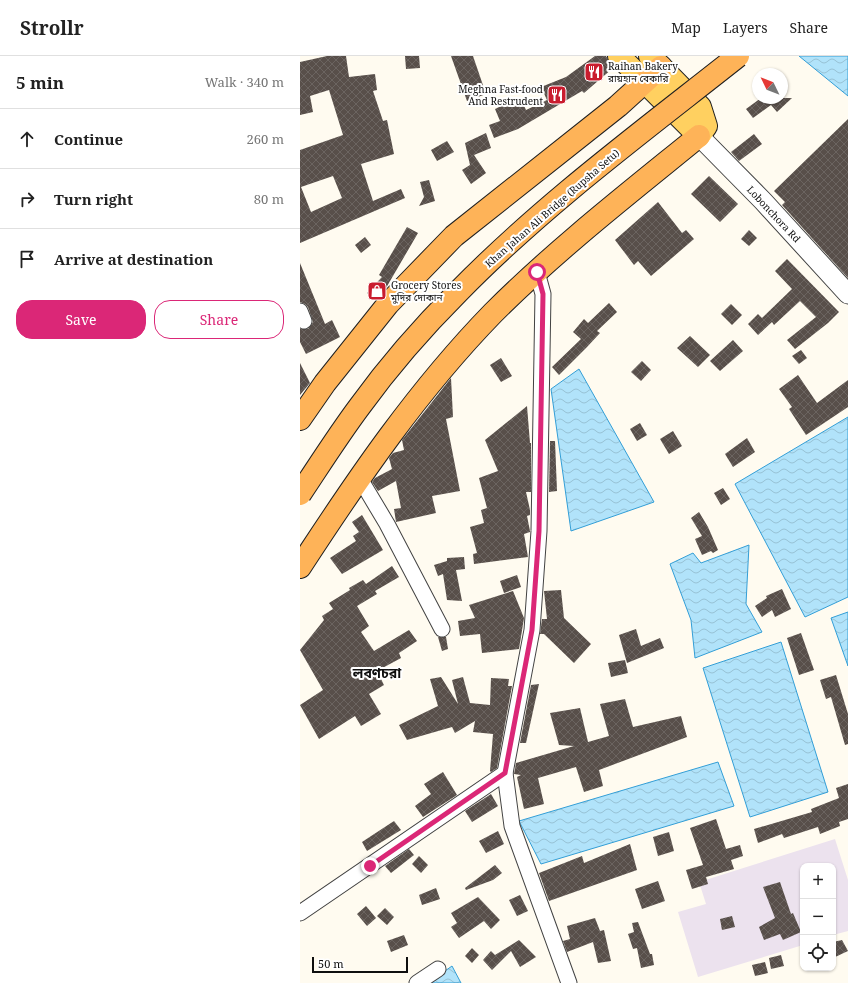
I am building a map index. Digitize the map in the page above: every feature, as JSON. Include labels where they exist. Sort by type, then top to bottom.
[{"type":"highway","name":"Khan Jahan Ali Bridge (Rupsha Setu)","points":[[300,494],[360,405],[409,344],[457,292],[506,245],[590,173],[738,56]]},
{"type":"highway","points":[[300,419],[325,383],[388,304],[454,236],[618,106],[633,70],[656,62]]},
{"type":"highway","points":[[300,568],[359,477],[409,409],[493,314],[565,246],[699,136]]},
{"type":"main road","points":[[633,70],[699,136],[706,126],[700,107],[656,62]]},
{"type":"street","name":"Lobonchora Rd","points":[[699,136],[763,201],[848,294]]},
{"type":"street","points":[[537,272],[543,294],[539,531],[532,630],[505,773],[512,826],[569,983]]},
{"type":"street","points":[[359,477],[442,629]]},
{"type":"street","points":[[300,913],[505,773]]},
{"type":"street","points":[[417,983],[438,969]]},
{"type":"shaded area","points":[[835,839],[848,880],[848,931],[836,934],[836,863],[800,863],[800,946],[698,977],[678,912],[706,904],[699,882]]},
{"type":"water","points":[[799,56],[848,56],[848,96]]},
{"type":"water","points":[[579,369],[654,502],[571,531],[551,389]]},
{"type":"water","points":[[848,417],[848,597],[805,617],[735,484]]},
{"type":"water","points":[[749,545],[746,604],[762,632],[695,658],[691,620],[670,564],[693,553],[701,563]]},
{"type":"water","points":[[848,612],[848,666],[831,618]]},
{"type":"water","points":[[781,642],[828,792],[750,817],[703,668]]},
{"type":"water","points":[[718,762],[734,806],[541,864],[519,821]]},
{"type":"water","points":[[452,966],[461,983],[428,983]]},
{"type":"building","points":[[327,56],[346,56],[349,77],[375,74],[377,90],[373,91],[383,121],[387,120],[394,154],[361,164],[373,201],[401,189],[405,198],[300,243],[300,150],[343,135],[329,90],[310,96],[313,112],[300,115],[300,62]],"holes":[[[333,176],[342,198],[311,212],[301,187]]]},
{"type":"building","points":[[405,56],[419,56],[420,68],[406,69]]},
{"type":"building","points":[[451,56],[473,56],[486,94],[467,101]]},
{"type":"building","points":[[595,56],[606,56],[613,68],[584,93],[582,91],[518,129],[494,138],[489,125],[500,121],[495,109],[520,97],[526,110],[547,100],[541,87],[566,77]]},
{"type":"building","points":[[753,104],[786,104],[777,112],[771,105],[753,118],[746,109]]},
{"type":"building","points":[[848,119],[848,278],[782,205],[785,202],[774,191]]},
{"type":"building","points":[[486,133],[491,148],[474,155],[486,173],[471,184],[462,170],[470,165],[465,143]]},
{"type":"building","points":[[754,134],[762,144],[739,161],[731,152]]},
{"type":"building","points":[[447,141],[454,152],[437,161],[431,150]]},
{"type":"building","points":[[709,176],[738,204],[720,222],[691,194]]},
{"type":"building","points":[[429,180],[435,201],[419,206],[424,197],[420,182]]},
{"type":"building","points":[[658,202],[682,233],[686,230],[694,239],[651,276],[638,261],[634,265],[615,240]]},
{"type":"building","points":[[407,227],[418,233],[386,288],[375,300],[367,293],[382,277],[379,275]]},
{"type":"building","points":[[749,230],[757,238],[749,246],[741,239]]},
{"type":"building","points":[[365,237],[371,245],[361,253],[355,245]]},
{"type":"building","points":[[787,259],[839,312],[828,323],[795,349],[787,340],[816,317],[800,301],[774,325],[772,322],[758,335],[748,324],[758,314],[762,318],[792,289],[775,271]]},
{"type":"building","points":[[300,263],[325,324],[332,320],[340,337],[306,354],[300,342],[300,329],[308,329],[313,322],[308,307],[300,302]]},
{"type":"building","points":[[609,303],[617,312],[597,331],[600,333],[559,375],[552,367],[581,339],[573,332],[584,319],[588,323]]},
{"type":"building","points":[[731,304],[742,315],[732,325],[721,314]]},
{"type":"building","points":[[690,336],[710,355],[698,367],[677,348]]},
{"type":"building","points":[[733,340],[743,351],[720,371],[710,361]]},
{"type":"building","points":[[801,350],[807,358],[799,364],[792,356]]},
{"type":"building","points":[[501,358],[512,376],[501,382],[490,365]]},
{"type":"building","points":[[642,361],[651,370],[641,381],[631,372]]},
{"type":"building","points":[[300,363],[310,383],[300,395]]},
{"type":"building","points":[[798,375],[817,403],[848,380],[848,407],[806,435],[789,409],[792,407],[779,389]]},
{"type":"building","points":[[451,378],[453,417],[446,419],[460,491],[432,496],[436,513],[396,522],[394,509],[401,508],[396,481],[378,491],[372,482],[375,478],[392,469],[389,458],[393,453],[404,450],[402,440]]},
{"type":"building","points":[[527,406],[531,443],[531,492],[526,492],[530,510],[530,515],[527,516],[530,532],[524,534],[528,557],[474,564],[473,554],[477,553],[470,527],[484,523],[481,510],[487,508],[479,478],[498,471],[485,440]]},
{"type":"building","points":[[640,423],[647,435],[637,441],[630,429]]},
{"type":"building","points":[[673,431],[682,446],[669,454],[660,439]]},
{"type":"building","points":[[747,438],[755,452],[733,467],[725,454]]},
{"type":"building","points":[[550,441],[555,441],[557,491],[549,492]]},
{"type":"building","points":[[723,488],[730,499],[721,505],[714,493]]},
{"type":"building","points":[[699,512],[708,527],[718,550],[713,553],[711,551],[702,555],[695,539],[702,536],[691,518]]},
{"type":"building","points":[[362,515],[383,550],[342,574],[330,558],[356,541],[353,536],[359,532],[352,522]]},
{"type":"building","points":[[464,557],[465,569],[456,570],[462,601],[447,600],[443,574],[438,576],[434,565],[447,561],[447,558]]},
{"type":"building","points":[[392,566],[399,577],[375,591],[377,594],[357,606],[369,626],[361,632],[374,651],[409,630],[417,641],[399,653],[401,658],[377,671],[384,685],[369,694],[381,714],[361,726],[355,716],[319,739],[300,705],[323,690],[300,650],[324,620],[322,616],[333,609],[329,603],[350,590],[349,588],[363,580],[366,584]]},
{"type":"building","points":[[517,575],[521,587],[504,593],[500,581]]},
{"type":"building","points":[[782,589],[791,609],[775,617],[772,610],[762,617],[755,606],[767,598],[766,596]]},
{"type":"building","points":[[561,590],[564,618],[591,644],[574,663],[544,634],[540,634],[542,619],[547,619],[544,591]]},
{"type":"building","points":[[513,591],[524,618],[519,649],[482,653],[480,634],[460,636],[458,621],[475,618],[469,605]]},
{"type":"building","points":[[636,629],[641,646],[660,638],[664,648],[627,663],[619,635]]},
{"type":"building","points":[[801,633],[814,670],[799,675],[787,638]]},
{"type":"building","points":[[438,637],[446,637],[448,649],[442,651]]},
{"type":"building","points":[[625,660],[628,673],[611,677],[608,663]]},
{"type":"building","points":[[836,675],[848,714],[848,744],[845,745],[831,697],[826,699],[820,680]]},
{"type":"building","points":[[441,677],[458,704],[452,680],[463,677],[470,703],[490,705],[491,678],[509,679],[508,686],[512,686],[497,768],[491,772],[493,734],[473,732],[475,721],[455,733],[452,727],[407,740],[399,725],[438,706],[430,679]]},
{"type":"building","points":[[539,684],[526,743],[520,743],[531,685]]},
{"type":"building","points":[[625,699],[633,727],[681,716],[687,737],[599,770],[603,786],[584,792],[576,767],[538,778],[544,804],[524,809],[517,777],[521,775],[514,774],[516,763],[574,746],[559,745],[550,713],[580,708],[588,742],[609,736],[600,704]]},
{"type":"building","points":[[443,772],[457,795],[423,817],[415,806],[431,794],[424,784]]},
{"type":"building","points":[[848,784],[848,819],[839,822],[840,826],[820,834],[818,827],[784,838],[782,834],[758,843],[754,829],[812,812],[811,809],[839,798],[836,788]]},
{"type":"building","points":[[491,794],[498,806],[472,822],[465,811]]},
{"type":"building","points":[[716,819],[726,849],[740,845],[743,856],[731,860],[734,869],[706,877],[708,884],[692,889],[686,870],[703,865],[690,828]]},
{"type":"building","points":[[394,821],[401,830],[367,851],[362,842]]},
{"type":"building","points":[[498,831],[504,844],[486,853],[479,841]]},
{"type":"building","points":[[669,832],[674,851],[658,856],[653,837]]},
{"type":"building","points":[[630,844],[637,870],[549,901],[539,873],[582,856],[584,863]]},
{"type":"building","points":[[409,849],[414,855],[391,873],[385,866]]},
{"type":"building","points":[[419,856],[428,865],[421,873],[412,864]]},
{"type":"building","points":[[495,865],[502,873],[493,880],[466,890],[465,888]]},
{"type":"building","points":[[658,881],[665,901],[642,909],[635,889]]},
{"type":"building","points":[[780,882],[791,914],[793,913],[800,932],[783,940],[780,934],[764,940],[759,927],[775,918],[763,887]]},
{"type":"building","points":[[436,888],[440,899],[422,905],[419,895]]},
{"type":"building","points":[[520,895],[528,911],[517,916],[509,900]]},
{"type":"building","points":[[478,897],[500,920],[491,929],[484,921],[459,938],[451,927],[457,923],[451,913]]},
{"type":"building","points":[[366,906],[376,918],[367,926],[357,914]]},
{"type":"building","points":[[385,908],[394,917],[387,925],[377,916]]},
{"type":"building","points":[[732,916],[735,927],[722,930],[720,919]]},
{"type":"building","points":[[595,918],[600,931],[604,930],[611,961],[598,963],[593,942],[567,952],[563,941],[570,939],[567,926]]},
{"type":"building","points":[[638,922],[650,954],[652,954],[654,965],[641,968],[637,948],[633,949],[628,934],[634,932],[632,923]]},
{"type":"building","points":[[404,935],[408,945],[391,952],[387,941]]},
{"type":"building","points":[[519,940],[536,957],[520,967],[511,951],[492,970],[483,960],[491,951],[495,955]]},
{"type":"building","points":[[842,940],[848,951],[836,957],[836,941]]},
{"type":"building","points":[[472,948],[479,955],[472,963],[465,956]]},
{"type":"building","points":[[781,955],[784,966],[771,969],[769,958]]},
{"type":"building","points":[[765,962],[768,973],[755,976],[752,965]]},
{"type":"place","name":"Raihan Bakery রায়হান বেকারি","points":[[594,72]]},
{"type":"place","name":"Meghna Fast-food And Restrudent","points":[[557,95]]},
{"type":"place","name":"Grocery Stores মুদির দোকান","points":[[377,291]]},
{"type":"district","name":"লবণচরা","points":[[377,673]]},
{"type":"route","points":[[370,866],[505,773],[532,630],[539,531],[543,294],[537,272]]}]
